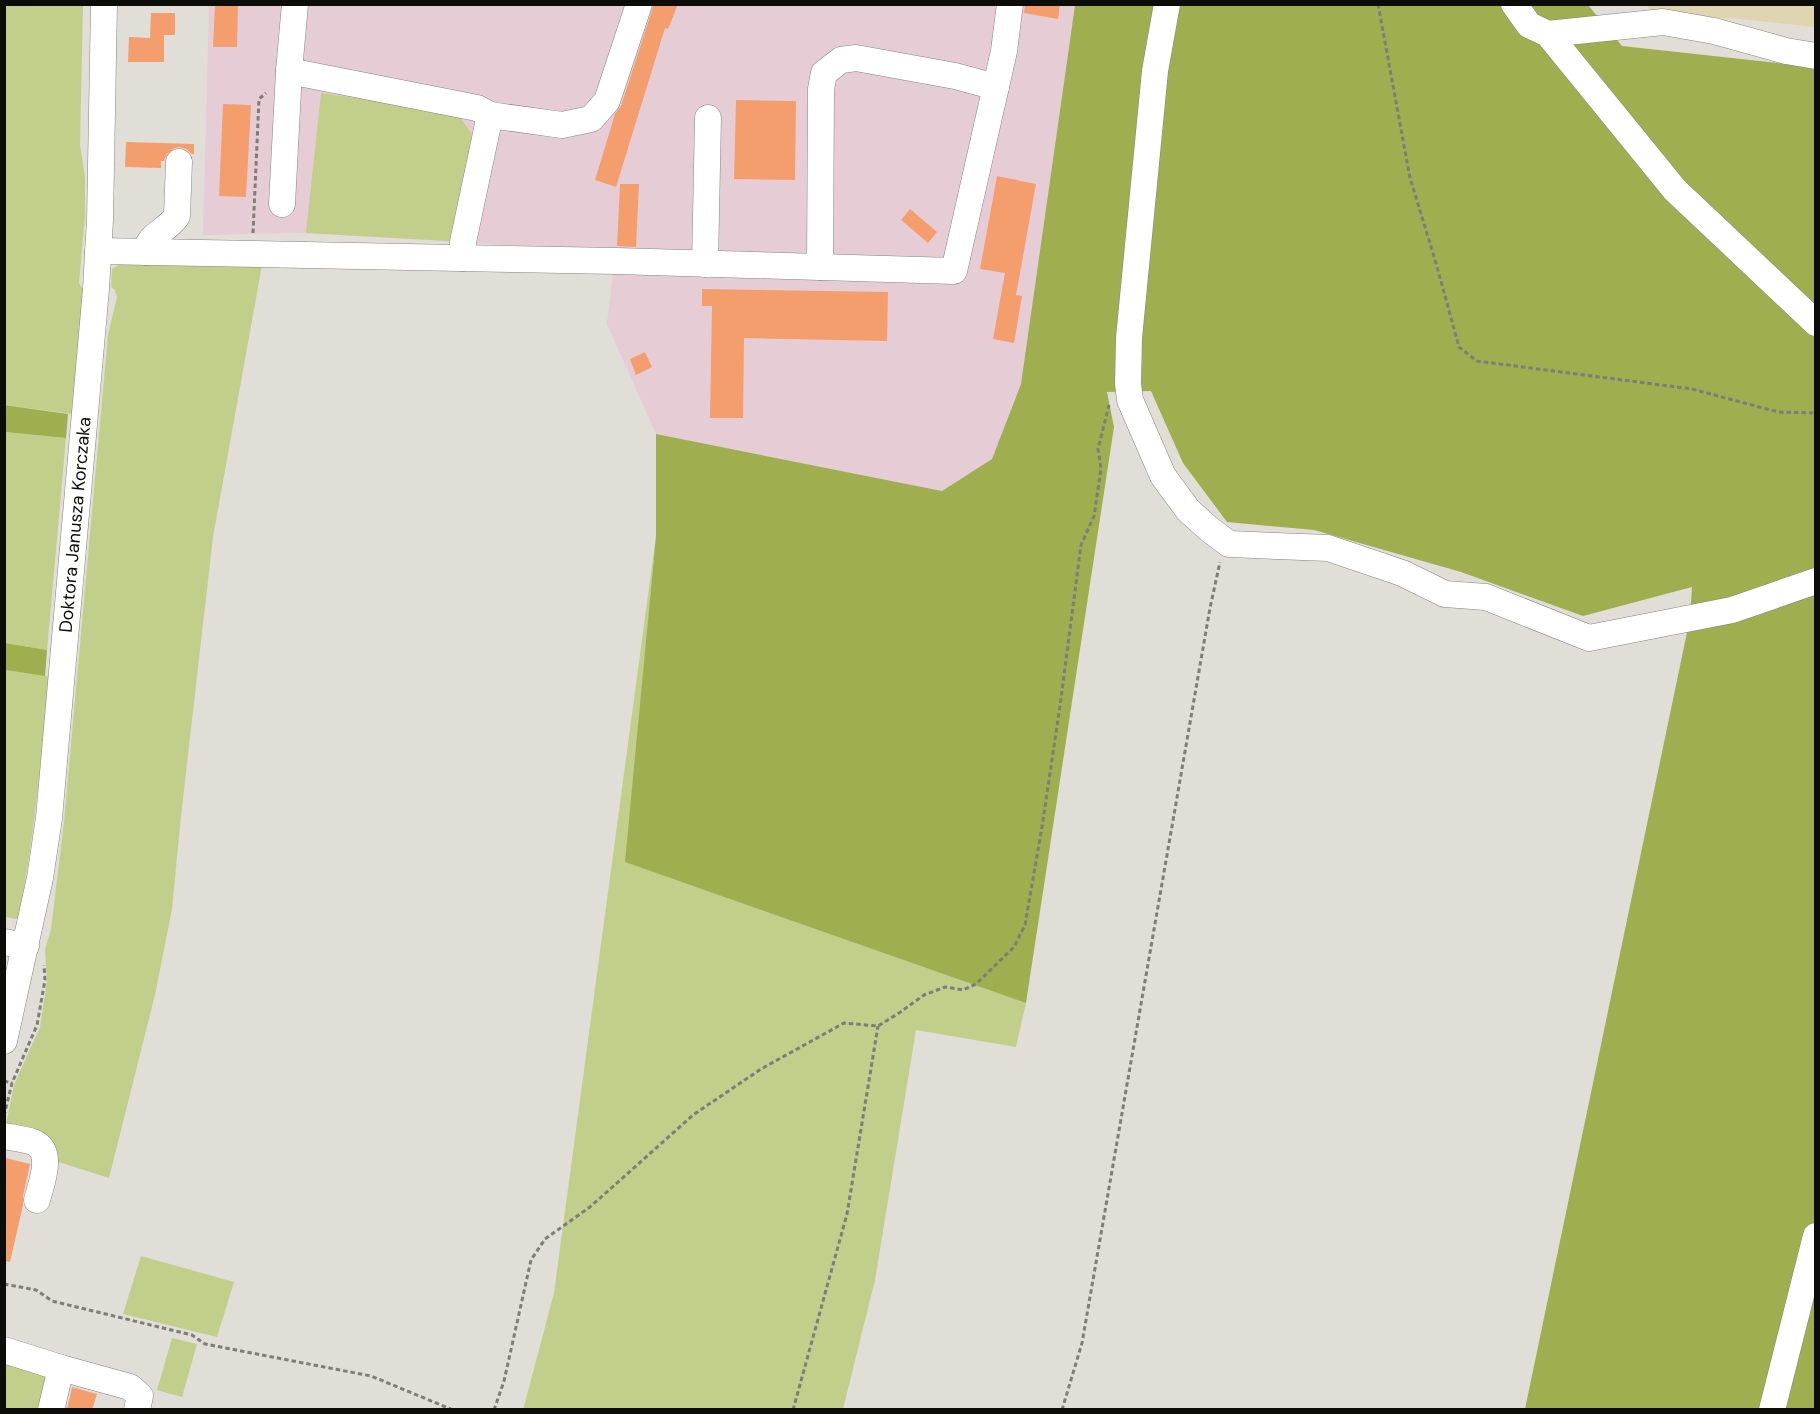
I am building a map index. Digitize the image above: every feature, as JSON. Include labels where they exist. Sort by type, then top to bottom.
[{"type":"street","name":"Doktora Janusza Korczaka","points":[[4,1041],[15,944],[40,878],[50,807],[98,251],[104,4]]},
{"type":"street","points":[[282,204],[295,4]]},
{"type":"street","points":[[289,71],[477,108],[489,115],[562,125],[591,118],[607,101],[639,4]]},
{"type":"street","points":[[98,251],[954,271],[1004,51],[1010,4]]},
{"type":"street","points":[[1167,4],[1155,71],[1129,338],[1128,384],[1130,400],[1163,476],[1188,510],[1209,529],[1228,544],[1328,548],[1402,573],[1445,594],[1486,597],[1589,638],[1732,610],[1815,581]]},
{"type":"street","points":[[1514,4],[1529,25],[1548,34],[1675,190],[1815,323]]},
{"type":"street","points":[[1548,34],[1663,22],[1714,31],[1786,51],[1815,56]]},
{"type":"street","points":[[820,267],[821,89],[824,73],[841,60],[856,58],[955,76],[996,87]]},
{"type":"street","points":[[463,258],[463,242],[489,115]]},
{"type":"street","points":[[705,264],[708,118]]},
{"type":"street","points":[[145,252],[148,241],[173,222],[177,216],[179,162]]},
{"type":"street","points":[[4,1136],[34,1143],[41,1147],[45,1168],[37,1200]]},
{"type":"street","points":[[1772,1410],[1815,1236]]},
{"type":"street","points":[[4,1350],[130,1387],[140,1396],[137,1410]]},
{"type":"street","points":[[51,1410],[61,1368]]},
{"type":"path","points":[[1378,4],[1410,178],[1459,347],[1478,361],[1692,389],[1778,412],[1815,413]]},
{"type":"path","points":[[253,232],[259,99]]},
{"type":"path","points":[[494,1410],[504,1381],[531,1260],[545,1239],[590,1207],[693,1115],[761,1069],[844,1023],[878,1026],[924,995],[945,987],[963,990],[976,984],[1014,948],[1025,925],[1059,717],[1081,545],[1094,516],[1101,469],[1098,449],[1110,399],[1119,386],[1128,384]]},
{"type":"path","points":[[1062,1410],[1082,1343],[1210,608],[1220,563],[1228,544]]},
{"type":"path","points":[[793,1410],[847,1214],[878,1026]]},
{"type":"path","points":[[4,1081],[12,1083],[4,1116]]},
{"type":"path","points":[[4,1284],[36,1290],[52,1301],[192,1335],[205,1344],[371,1376],[453,1410]]},
{"type":"shaded area","points":[[209,5],[1075,5],[1021,384],[992,459],[942,491],[656,434],[607,324],[614,251],[306,233],[203,235]]},
{"type":"green space","points":[[4,5],[83,5],[80,145],[85,177],[85,217],[79,283],[83,290],[72,414],[5,405]]},
{"type":"green space","points":[[1075,5],[1588,5],[1622,46],[1815,67],[1815,1409],[1525,1409],[1690,618],[1692,587],[1583,616],[1461,572],[1314,530],[1227,522],[1183,463],[1151,391],[1107,392],[1114,427],[1026,1003],[625,862],[656,536],[656,434],[942,491],[992,459],[1021,384]]},
{"type":"green space","points":[[321,93],[457,113],[472,134],[457,221],[449,241],[306,233]]},
{"type":"green space","points":[[121,263],[262,265],[213,537],[172,909],[155,995],[109,1178],[5,1145],[5,1129],[14,1085],[40,1027],[47,981],[45,950],[51,929],[64,822],[108,335],[117,297],[115,290],[111,287],[112,269]]},
{"type":"green space","points":[[4,405],[68,414],[66,438],[5,432]]},
{"type":"green space","points":[[5,432],[66,438],[47,650],[5,643]]},
{"type":"green space","points":[[656,536],[626,862],[1026,1003],[1016,1047],[916,1030],[875,1280],[843,1409],[523,1410],[554,1293]]},
{"type":"green space","points":[[5,643],[47,650],[45,676],[5,670]]},
{"type":"green space","points":[[5,670],[49,676],[37,797],[24,888],[18,918],[6,917],[5,925]]},
{"type":"green space","points":[[141,1256],[234,1282],[217,1337],[123,1314]]},
{"type":"green space","points":[[172,1338],[197,1344],[182,1397],[157,1390]]},
{"type":"green space","points":[[4,1356],[52,1371],[40,1409],[5,1409]]},
{"type":"sand","points":[[1646,5],[1815,5],[1815,27],[1732,18],[1656,17]]},
{"type":"building","points":[[215,4],[238,4],[237,47],[213,47]]},
{"type":"building","points":[[654,4],[678,4],[668,29],[665,28],[616,187],[595,180],[615,114],[621,106]]},
{"type":"building","points":[[1025,4],[1060,4],[1058,19],[1024,13]]},
{"type":"building","points":[[151,13],[175,13],[175,35],[164,35],[164,62],[128,62],[129,37],[150,38]]},
{"type":"building","points":[[736,100],[796,101],[795,180],[734,179]]},
{"type":"building","points":[[223,104],[251,105],[246,197],[219,196]]},
{"type":"building","points":[[126,142],[194,144],[194,154],[179,147],[173,149],[164,161],[161,161],[161,168],[125,167]]},
{"type":"building","points":[[997,176],[1036,184],[1016,295],[1022,296],[1014,343],[993,339],[1005,273],[980,269]]},
{"type":"building","points":[[620,184],[639,184],[636,247],[617,246]]},
{"type":"building","points":[[910,209],[937,232],[928,243],[901,220]]},
{"type":"building","points":[[702,289],[888,292],[887,341],[744,338],[743,418],[710,418],[712,306],[702,306]]},
{"type":"building","points":[[645,352],[652,367],[636,375],[630,359]]},
{"type":"building","points":[[6,1158],[30,1164],[10,1262],[4,1261],[4,1166]]},
{"type":"building","points":[[72,1387],[97,1394],[92,1410],[67,1410]]}]
